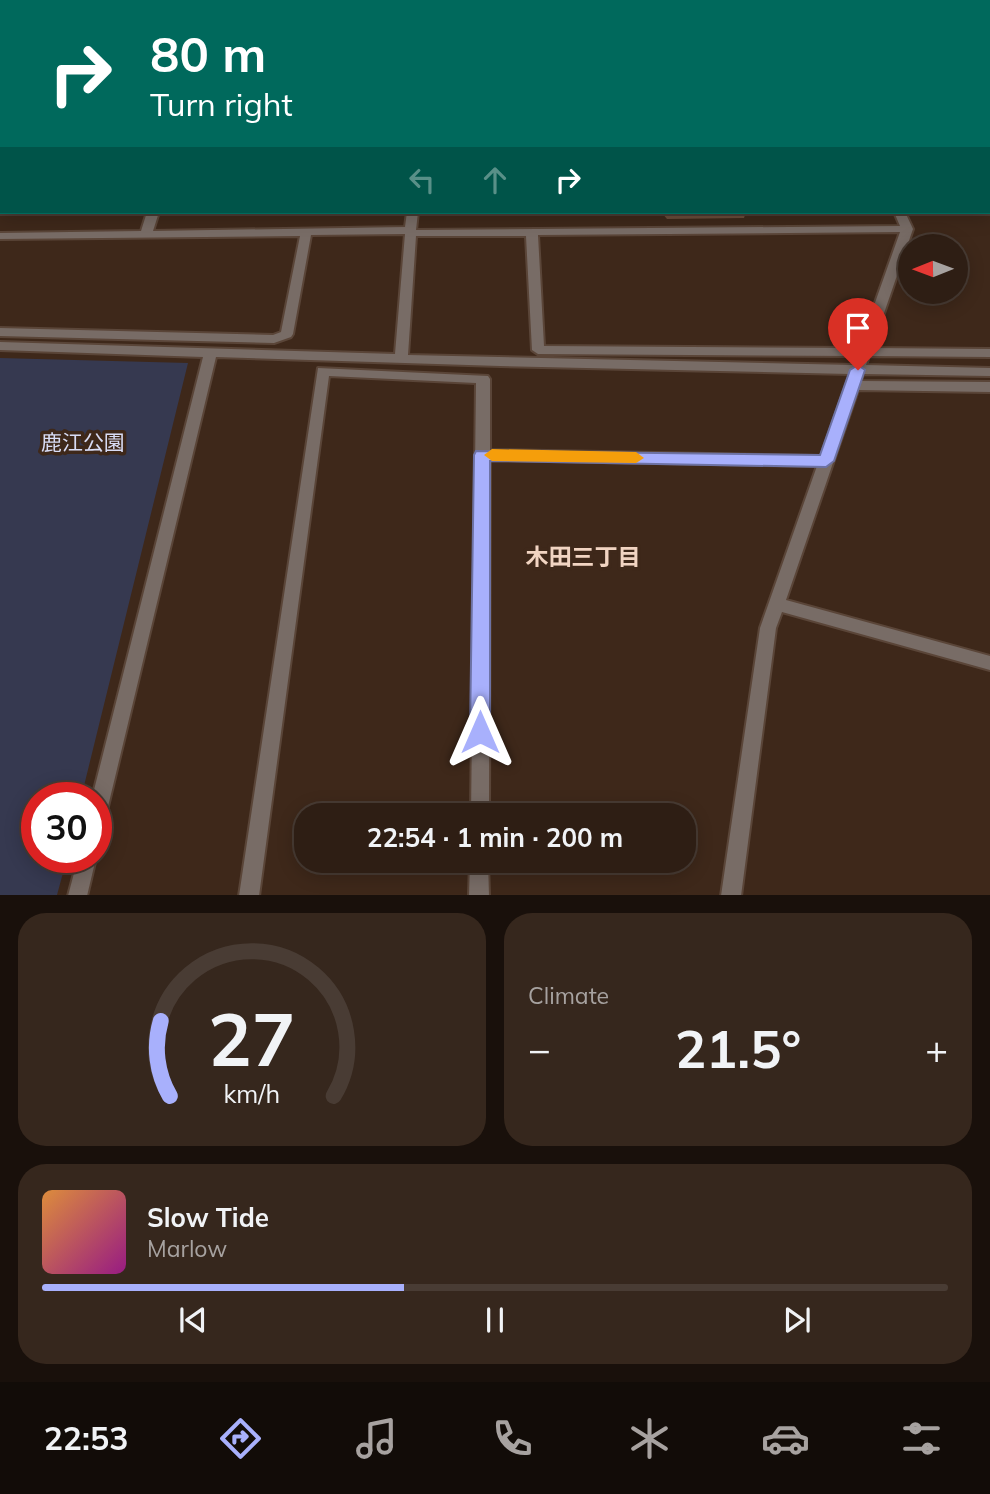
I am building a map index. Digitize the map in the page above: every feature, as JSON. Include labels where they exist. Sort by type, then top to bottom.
[{"type":"street","points":[[146,234],[152,214]]},
{"type":"street","points":[[401,358],[412,214]]},
{"type":"street","points":[[731,895],[768,628],[907,229],[901,214]]},
{"type":"street","points":[[0,236],[907,229]]},
{"type":"street","points":[[0,332],[274,339],[287,334],[306,232]]},
{"type":"street","points":[[531,232],[538,350],[990,354]]},
{"type":"street","points":[[0,346],[401,358],[855,378],[990,387]]},
{"type":"street","points":[[105,782],[211,351]]},
{"type":"street","points":[[249,895],[323,371],[483,379],[480,803]]},
{"type":"street","points":[[855,378],[990,372]]},
{"type":"street","points":[[482,455],[826,461]]},
{"type":"street","points":[[776,604],[990,663]]},
{"type":"street","points":[[77,895],[83,873]]},
{"type":"street","points":[[479,873],[479,895]]},
{"type":"green space","name":"鹿江公園","points":[[0,358],[188,363],[85,782],[21,782],[21,873],[63,873],[57,895],[0,895]]},
{"type":"slow traffic","points":[[492,455],[636,458]]},
{"type":"district","name":"木田三丁目","points":[[583,557]]},
{"type":"route","points":[[480,732],[482,455],[826,461],[858,370]]}]
